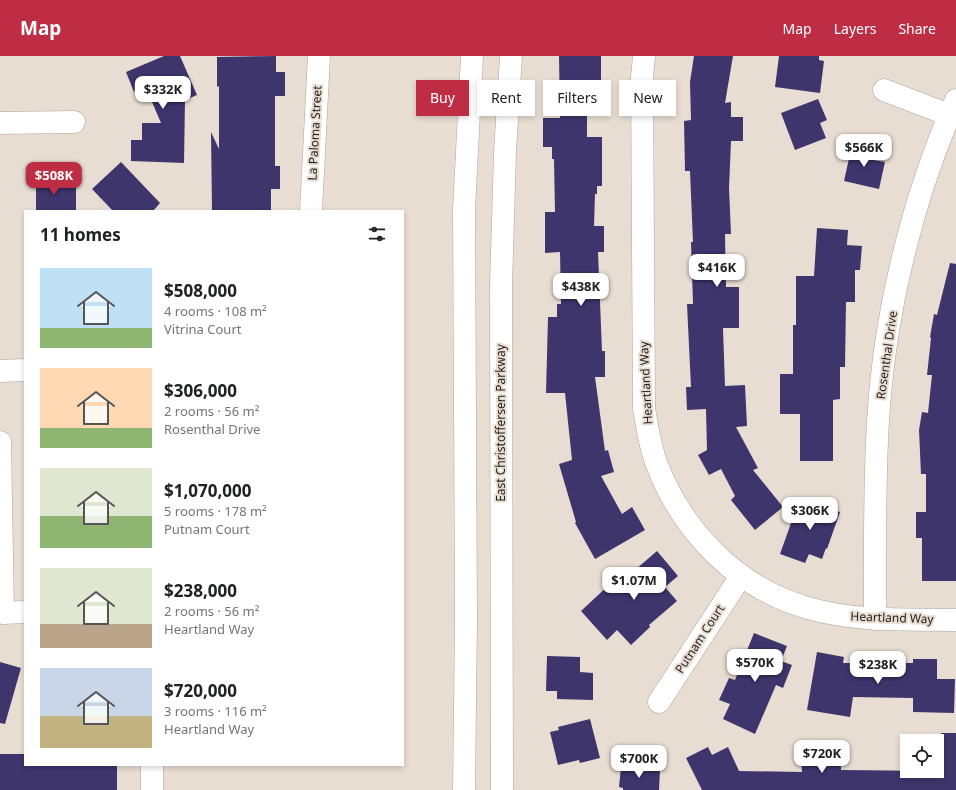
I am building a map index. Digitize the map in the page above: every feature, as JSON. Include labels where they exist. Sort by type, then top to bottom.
[{"type":"street","name":"La Paloma Street","points":[[311,210],[320,56]]},
{"type":"street","points":[[464,790],[466,619],[464,209],[472,56]]},
{"type":"street","name":"East Christoffersen Parkway","points":[[502,790],[501,286],[505,152],[510,56]]},
{"type":"street","name":"Heartland Way","points":[[644,56],[642,77],[644,408],[649,436],[662,477],[671,496],[686,520],[709,548],[741,576],[774,594],[808,608],[843,615],[875,619],[956,620]]},
{"type":"street","points":[[884,90],[953,108]]},
{"type":"street","name":"Rosenthal Drive","points":[[875,619],[878,429],[885,362],[902,264],[916,211],[953,108]]},
{"type":"street","points":[[0,123],[74,122]]},
{"type":"street","points":[[0,371],[24,370]]},
{"type":"street","points":[[0,442],[3,612],[24,612]]},
{"type":"street","name":"Putnam Court","points":[[658,702],[741,576]]},
{"type":"street","points":[[152,766],[152,790]]},
{"type":"building","points":[[164,56],[180,56],[197,95],[185,100],[184,163],[131,161],[131,140],[142,140],[142,123],[161,123],[146,88],[134,92],[126,72]]},
{"type":"building","points":[[276,56],[276,72],[285,72],[285,96],[275,96],[275,166],[280,166],[280,189],[271,189],[271,210],[212,210],[211,132],[219,149],[219,86],[217,87],[217,57]]},
{"type":"building","points":[[559,56],[601,56],[601,80],[559,80]]},
{"type":"building","points":[[694,56],[733,56],[725,103],[731,102],[731,117],[743,117],[743,141],[731,141],[729,188],[731,234],[725,234],[726,287],[739,287],[739,328],[723,328],[725,386],[745,385],[747,426],[736,427],[758,468],[753,470],[783,507],[755,530],[731,500],[735,496],[721,469],[709,475],[698,455],[707,450],[706,409],[687,410],[686,387],[691,387],[687,304],[693,304],[691,242],[693,242],[690,171],[685,171],[684,121],[691,120],[690,82]]},
{"type":"building","points":[[779,56],[819,56],[819,60],[824,61],[820,93],[775,87]]},
{"type":"building","points":[[818,99],[827,120],[820,123],[826,138],[795,150],[781,113]]},
{"type":"building","points":[[560,116],[587,116],[587,137],[602,137],[602,186],[597,186],[597,194],[595,194],[594,226],[604,226],[604,252],[598,252],[602,351],[605,351],[605,377],[595,377],[605,451],[608,450],[614,472],[601,476],[622,514],[632,507],[645,530],[595,559],[575,523],[576,522],[559,464],[572,460],[565,393],[546,393],[548,317],[557,317],[557,304],[561,304],[560,252],[545,253],[545,212],[555,212],[554,159],[552,159],[552,147],[543,147],[543,118],[560,118]]},
{"type":"building","points":[[852,145],[875,150],[873,160],[885,162],[879,189],[844,181]]},
{"type":"building","points":[[121,162],[160,203],[154,210],[112,210],[92,189]]},
{"type":"building","points":[[36,177],[58,177],[58,187],[76,187],[76,210],[36,210]]},
{"type":"building","points":[[817,228],[848,230],[847,245],[862,246],[860,270],[855,270],[855,302],[846,302],[845,367],[840,367],[840,399],[833,400],[833,461],[800,461],[800,414],[780,414],[780,374],[793,374],[793,325],[796,325],[796,276],[814,276]]},
{"type":"building","points":[[950,263],[956,264],[956,581],[922,581],[922,538],[916,538],[916,512],[926,512],[926,474],[921,474],[919,430],[922,412],[928,413],[932,375],[927,375],[930,337],[934,314],[937,315]]},
{"type":"building","points":[[800,498],[840,512],[822,559],[809,554],[805,563],[780,554]]},
{"type":"building","points":[[657,551],[678,576],[665,587],[677,601],[649,625],[650,627],[631,645],[617,630],[607,640],[581,611],[610,584],[614,588]]},
{"type":"building","points":[[754,633],[787,646],[781,661],[792,665],[783,688],[776,685],[755,734],[723,719],[730,704],[719,700],[729,678],[735,680]]},
{"type":"building","points":[[817,652],[844,657],[843,663],[913,663],[913,659],[937,659],[937,679],[955,679],[954,713],[913,712],[913,698],[853,697],[850,717],[807,710]]},
{"type":"building","points":[[547,656],[580,657],[580,672],[593,673],[593,700],[557,699],[557,691],[546,691]]},
{"type":"building","points":[[0,662],[21,668],[5,724],[0,723]]},
{"type":"building","points":[[590,719],[600,758],[580,763],[579,760],[558,765],[550,732],[559,730],[558,727]]},
{"type":"building","points":[[956,733],[956,790],[702,790],[686,758],[708,747],[712,755],[728,747],[739,771],[802,772],[801,758],[824,757],[823,746],[840,745],[841,770],[900,771],[900,778],[944,778],[944,734],[941,734]]},
{"type":"building","points":[[0,754],[24,754],[24,766],[117,766],[117,790],[0,790]]},
{"type":"building","points":[[621,767],[660,770],[659,790],[623,790],[623,788],[619,787]]}]
